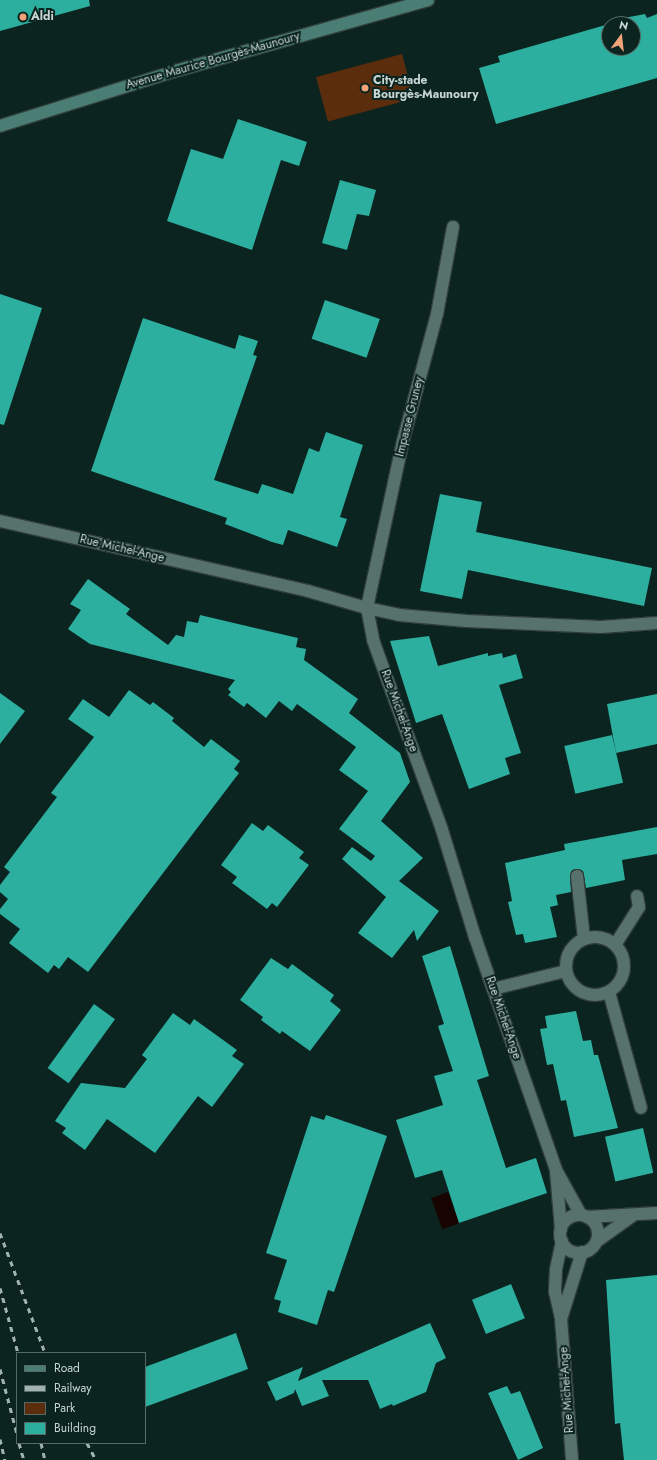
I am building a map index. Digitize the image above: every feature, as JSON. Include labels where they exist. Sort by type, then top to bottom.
[{"type":"street","name":"Avenue Maurice Bourgès-Maunoury","points":[[0,126],[172,72],[428,0]]},
{"type":"street","name":"Impasse Gruney","points":[[367,608],[403,441],[437,314],[453,226]]},
{"type":"street","name":"Rue Michel-Ange","points":[[0,521],[308,591],[367,608],[373,640],[442,830],[493,990],[556,1170],[584,1216],[598,1230],[596,1241]]},
{"type":"street","points":[[367,608],[399,615],[467,621],[601,627],[657,623]]},
{"type":"street","points":[[577,876],[584,938]]},
{"type":"street","points":[[615,944],[639,907],[637,896]]},
{"type":"street","points":[[600,937],[615,944],[624,961],[624,970],[616,986],[609,992],[599,995],[587,994],[574,986],[566,971],[566,963],[571,948],[584,938],[600,937]]},
{"type":"street","points":[[493,990],[566,971]]},
{"type":"street","points":[[609,992],[641,1108]]},
{"type":"street","name":"Rue Michel-Ange","points":[[556,1170],[562,1241],[556,1270],[556,1292],[561,1320],[572,1460]]},
{"type":"street","points":[[561,1229],[568,1218],[584,1216],[632,1216],[657,1212]]},
{"type":"street","points":[[562,1241],[570,1250],[582,1252],[588,1250],[596,1241],[632,1216]]},
{"type":"street","name":"Rue Michel-Ange","points":[[561,1320],[582,1252]]},
{"type":"green space","name":"City-stade Bourgès-Maunoury","points":[[402,54],[414,98],[328,121],[316,77]]},
{"type":"shaded area","points":[[448,1192],[459,1223],[442,1229],[431,1198]]},
{"type":"building","name":"Aldi","points":[[0,0],[89,0],[90,6],[0,31]]},
{"type":"building","points":[[645,14],[647,18],[657,14],[657,78],[496,124],[479,68],[500,62],[498,56],[601,26],[601,56],[641,56],[641,16],[635,16]]},
{"type":"building","points":[[238,119],[307,142],[299,166],[281,160],[252,250],[167,221],[191,149],[223,159]]},
{"type":"building","points":[[340,180],[376,190],[369,216],[357,214],[347,250],[322,243]]},
{"type":"building","points":[[0,294],[42,308],[4,425],[0,424]]},
{"type":"building","points":[[325,300],[380,319],[366,358],[312,339]]},
{"type":"building","points":[[143,318],[235,349],[239,335],[258,341],[253,355],[257,356],[214,480],[258,494],[262,484],[293,494],[309,448],[319,452],[326,432],[363,445],[340,517],[347,519],[337,547],[288,530],[283,545],[272,542],[225,524],[227,518],[91,471]]},
{"type":"building","points":[[440,494],[482,502],[476,532],[652,568],[644,606],[468,570],[462,599],[420,591]]},
{"type":"building","points":[[88,579],[130,609],[126,614],[168,645],[176,635],[184,637],[187,621],[198,623],[200,615],[298,638],[296,647],[306,649],[304,660],[358,699],[349,713],[400,753],[410,782],[381,821],[423,858],[399,881],[439,911],[417,941],[414,930],[392,958],[358,933],[386,897],[342,859],[352,847],[371,861],[375,856],[339,829],[368,791],[339,770],[356,747],[297,704],[292,711],[279,701],[266,718],[247,703],[244,707],[228,695],[231,692],[228,689],[235,680],[90,644],[68,629],[81,610],[70,604]]},
{"type":"building","points":[[429,636],[438,666],[488,653],[488,656],[502,653],[503,658],[516,654],[523,678],[499,685],[521,753],[505,758],[510,774],[469,789],[442,714],[416,723],[390,641]]},
{"type":"building","points":[[129,690],[150,705],[153,702],[174,718],[172,721],[204,747],[211,739],[240,761],[234,769],[239,773],[88,972],[68,957],[59,969],[54,965],[48,973],[9,943],[20,929],[0,914],[0,909],[8,899],[0,892],[0,885],[10,872],[4,867],[57,797],[51,793],[94,737],[68,719],[83,699],[109,717]]},
{"type":"building","points":[[0,693],[25,711],[0,744]]},
{"type":"building","points":[[657,694],[657,744],[616,753],[607,704]]},
{"type":"building","points":[[612,735],[623,783],[575,794],[564,746]]},
{"type":"building","points":[[252,823],[263,831],[268,825],[304,852],[299,858],[309,865],[277,907],[272,903],[267,909],[232,883],[237,877],[221,865]]},
{"type":"building","points":[[657,827],[657,854],[622,860],[625,880],[586,888],[583,871],[577,869],[572,870],[570,876],[571,892],[556,895],[558,905],[550,907],[557,937],[525,943],[523,934],[516,935],[508,902],[512,901],[505,863],[565,850],[564,844]]},
{"type":"building","points":[[450,946],[489,1076],[477,1080],[506,1168],[536,1158],[547,1193],[459,1223],[442,1170],[415,1178],[396,1120],[443,1105],[434,1076],[453,1071],[438,1026],[444,1024],[422,956]]},
{"type":"building","points":[[271,958],[288,969],[292,964],[334,995],[330,1001],[341,1010],[310,1051],[282,1031],[280,1034],[261,1020],[263,1017],[240,1000]]},
{"type":"building","points":[[94,1004],[115,1019],[69,1083],[48,1068]]},
{"type":"building","points":[[576,1011],[583,1041],[591,1040],[594,1055],[598,1055],[618,1128],[574,1137],[566,1100],[561,1101],[553,1064],[547,1065],[540,1029],[547,1028],[545,1016]]},
{"type":"building","points":[[173,1013],[190,1025],[194,1019],[237,1050],[232,1056],[244,1064],[212,1107],[198,1096],[155,1153],[107,1119],[85,1150],[62,1133],[66,1128],[55,1121],[81,1083],[125,1088],[147,1059],[142,1055]]},
{"type":"building","points":[[326,1115],[387,1136],[334,1292],[328,1290],[317,1325],[278,1312],[281,1301],[274,1299],[287,1260],[266,1253],[311,1116],[324,1120]]},
{"type":"building","points":[[643,1128],[653,1173],[615,1182],[605,1137]]},
{"type":"building","points":[[657,1275],[657,1460],[624,1460],[620,1423],[615,1424],[606,1280]]},
{"type":"building","points":[[511,1284],[525,1318],[486,1334],[472,1300]]},
{"type":"building","points":[[430,1323],[446,1358],[436,1363],[426,1392],[393,1406],[392,1404],[380,1409],[368,1380],[322,1380],[329,1396],[302,1406],[295,1389],[294,1393],[276,1401],[267,1382],[303,1367],[298,1381]]},
{"type":"building","points":[[236,1333],[248,1369],[146,1407],[146,1367]]},
{"type":"building","points":[[507,1386],[511,1394],[520,1391],[543,1448],[518,1460],[488,1393]]},
{"type":"railway","points":[[0,1233],[45,1352]]},
{"type":"railway","points":[[0,1288],[18,1352]]},
{"type":"railway","points":[[0,1369],[16,1430]]},
{"type":"railway","points":[[0,1439],[5,1460]]},
{"type":"railway","points":[[19,1444],[24,1460]]},
{"type":"railway","points":[[41,1444],[45,1460]]},
{"type":"railway","points":[[88,1444],[96,1460]]},
{"type":"place","name":"Aldi","points":[[23,17]]},
{"type":"place","name":"City-stade Bourgès-Maunoury","points":[[365,88]]}]
